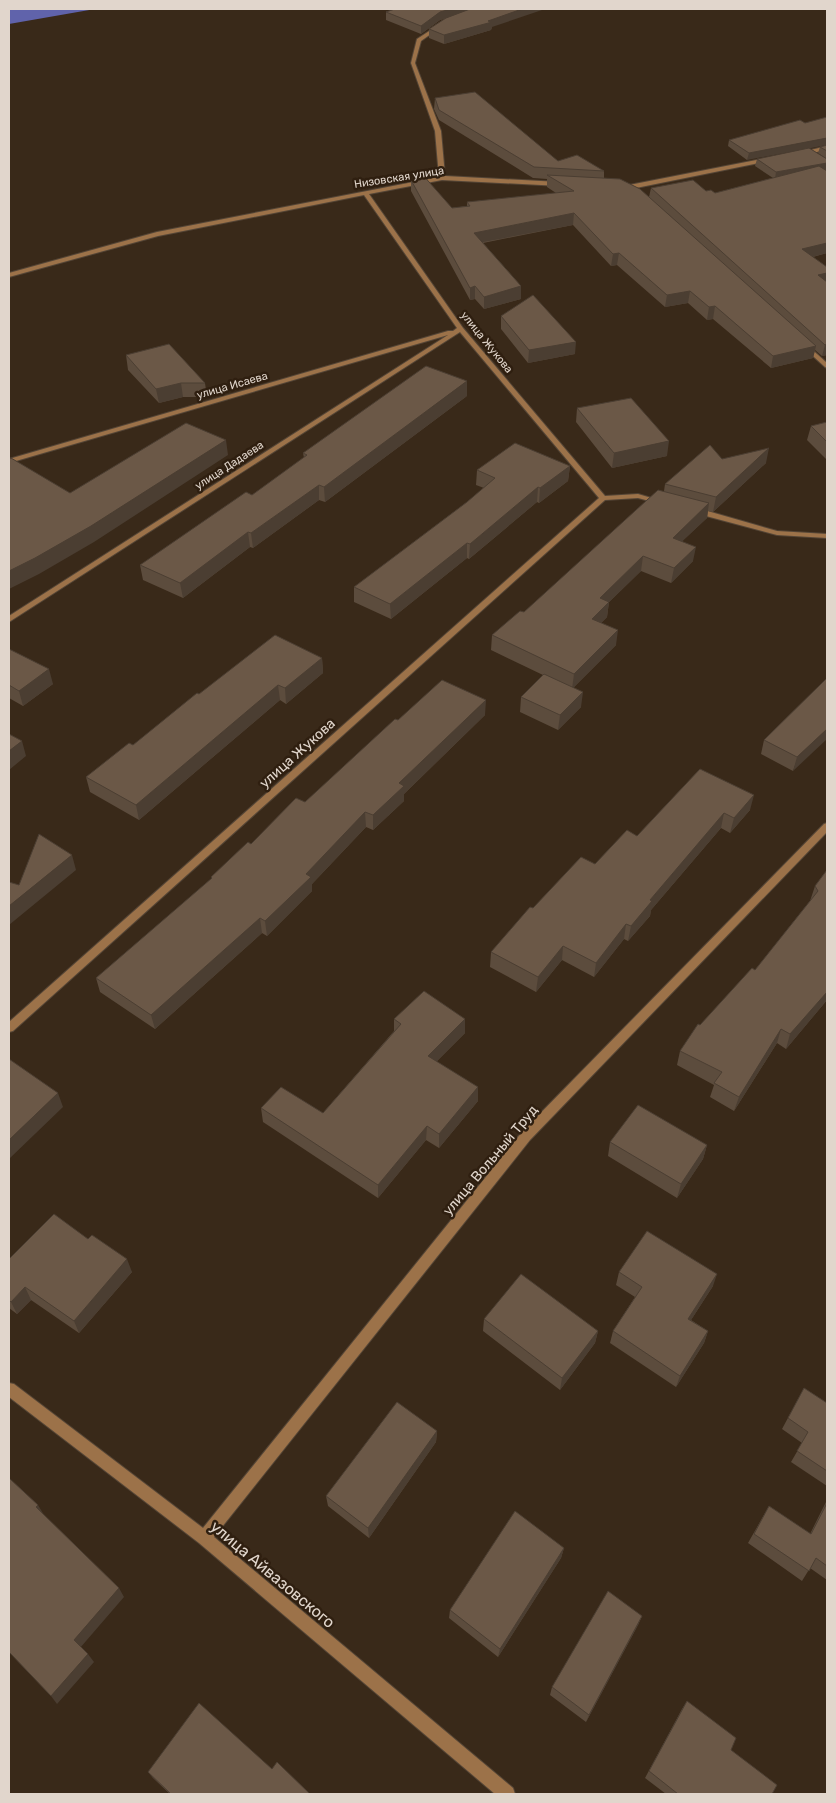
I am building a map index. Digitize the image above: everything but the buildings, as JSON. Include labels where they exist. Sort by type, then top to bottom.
[{"type":"street","points":[[442,178],[438,131],[413,62],[419,40],[443,23]]},
{"type":"street","points":[[791,156],[827,148]]},
{"type":"street","points":[[809,152],[815,156]]},
{"type":"street","points":[[611,186],[631,187],[772,159]]},
{"type":"street","name":"Низовская улица","points":[[9,275],[157,234],[442,178],[571,184]]},
{"type":"street","points":[[631,187],[638,194]]},
{"type":"street","name":"улица Жукова","points":[[9,1028],[603,498],[461,329],[365,192]]},
{"type":"street","name":"улица Исаева","points":[[9,462],[461,329]]},
{"type":"street","name":"улица Дадаева","points":[[9,620],[461,329]]},
{"type":"street","points":[[798,340],[827,366]]},
{"type":"street","points":[[603,498],[638,496],[666,503]]},
{"type":"street","points":[[685,508],[777,533],[827,536]]},
{"type":"street","name":"улица Вольный Труд","points":[[204,1538],[526,1136],[827,826]]},
{"type":"street","name":"улица Айвазовского","points":[[9,1389],[204,1538],[507,1794]]},
{"type":"water","points":[[9,9],[95,9],[9,24]]}]
